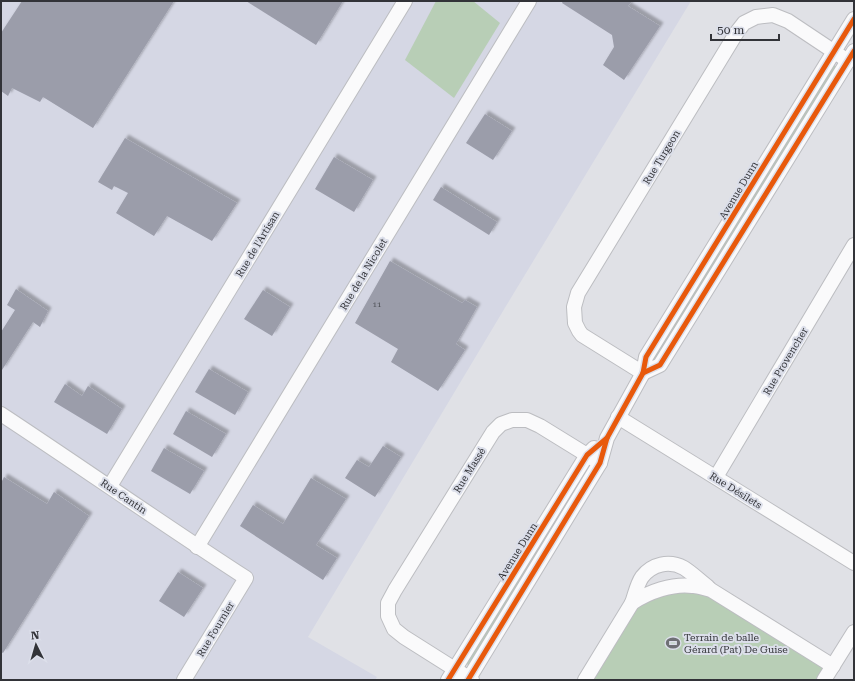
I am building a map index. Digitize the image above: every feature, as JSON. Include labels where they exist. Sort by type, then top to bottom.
[{"type":"street","name":"Rue de l'Artisan","points":[[110,486],[405,1]]},
{"type":"street","name":"Rue de la Nicolet","points":[[197,547],[529,1]]},
{"type":"street","name":"Rue Turgeon","points":[[643,373],[582,335],[575,323],[574,307],[578,293],[733,39],[744,23],[756,16],[773,14],[788,21],[834,51],[851,56]]},
{"type":"street","name":"Avenue Dunn","points":[[470,679],[600,463],[607,438],[643,373],[646,357],[854,19]]},
{"type":"street","points":[[643,373],[660,366],[851,56]]},
{"type":"street","name":"Rue Provencher","points":[[716,477],[854,245]]},
{"type":"street","name":"Rue Cantin","points":[[1,414],[110,486],[197,547],[246,578]]},
{"type":"street","name":"Rue Désilets","points":[[618,417],[854,563]]},
{"type":"street","name":"Rue Massé","points":[[451,675],[394,629],[388,616],[388,603],[493,432],[501,424],[512,420],[527,420],[600,463]]},
{"type":"street","name":"Avenue Dunn","points":[[451,675],[587,455],[607,438]]},
{"type":"street","points":[[585,680],[632,603],[642,577],[654,566],[659,565],[673,565],[684,568],[711,590],[833,666]]},
{"type":"street","name":"Rue Fournier","points":[[184,680],[246,578]]},
{"type":"street","points":[[632,603],[642,596],[674,587],[692,585],[711,590]]},
{"type":"street","points":[[824,680],[854,632]]},
{"type":"street","points":[[451,675],[470,679]]},
{"type":"shaded area","points":[[1,1],[691,1],[308,637],[377,677],[375,680],[1,680]]},
{"type":"green space","points":[[436,1],[473,1],[500,23],[454,98],[405,60]]},
{"type":"green space","points":[[834,65],[836,67],[657,365],[649,362]]},
{"type":"green space","points":[[586,468],[588,469],[469,666],[465,662]]},
{"type":"green space","points":[[692,585],[833,666],[824,680],[585,680],[632,603]]},
{"type":"building","points":[[22,1],[174,1],[93,128],[43,97],[40,102],[12,88],[8,96],[1,91],[1,33]]},
{"type":"building","points":[[246,1],[343,1],[316,45]]},
{"type":"building","points":[[563,1],[632,1],[628,6],[660,26],[624,80],[603,65],[614,47],[612,35],[562,3]]},
{"type":"building","points":[[485,114],[512,131],[493,160],[466,143]]},
{"type":"building","points":[[125,138],[237,203],[212,241],[167,216],[154,236],[116,213],[128,193],[114,186],[112,190],[98,182]]},
{"type":"building","points":[[334,157],[373,180],[354,212],[315,189]]},
{"type":"building","points":[[441,187],[497,222],[489,235],[433,200]]},
{"type":"building","points":[[390,261],[462,303],[465,300],[477,307],[456,344],[465,350],[438,391],[391,362],[398,349],[355,323]]},
{"type":"building","points":[[16,289],[48,311],[40,327],[33,322],[2,370],[1,332],[15,310],[7,305]]},
{"type":"building","points":[[263,290],[290,307],[272,336],[244,319]]},
{"type":"building","points":[[209,369],[248,392],[235,415],[195,392]]},
{"type":"building","points":[[65,384],[82,396],[88,386],[122,409],[107,434],[54,402]]},
{"type":"building","points":[[186,411],[226,434],[212,457],[173,434]]},
{"type":"building","points":[[383,446],[401,457],[375,497],[345,478],[357,460],[369,467]]},
{"type":"building","points":[[164,448],[204,471],[190,494],[151,471]]},
{"type":"building","points":[[4,477],[47,504],[54,492],[89,516],[3,653],[1,652],[1,483]]},
{"type":"building","points":[[311,478],[346,499],[316,545],[337,558],[323,580],[240,526],[253,505],[283,524]]},
{"type":"building","points":[[178,572],[203,588],[184,617],[159,601]]},
{"type":"cycle path","points":[[468,680],[600,463],[607,438],[643,373],[646,357],[854,19]]},
{"type":"cycle path","points":[[643,373],[660,365],[854,51]]},
{"type":"cycle path","points":[[448,680],[587,455],[607,438]]},
{"type":"place","name":"Terrain de balle Gérard (Pat) De Guise","points":[[673,643]]}]
